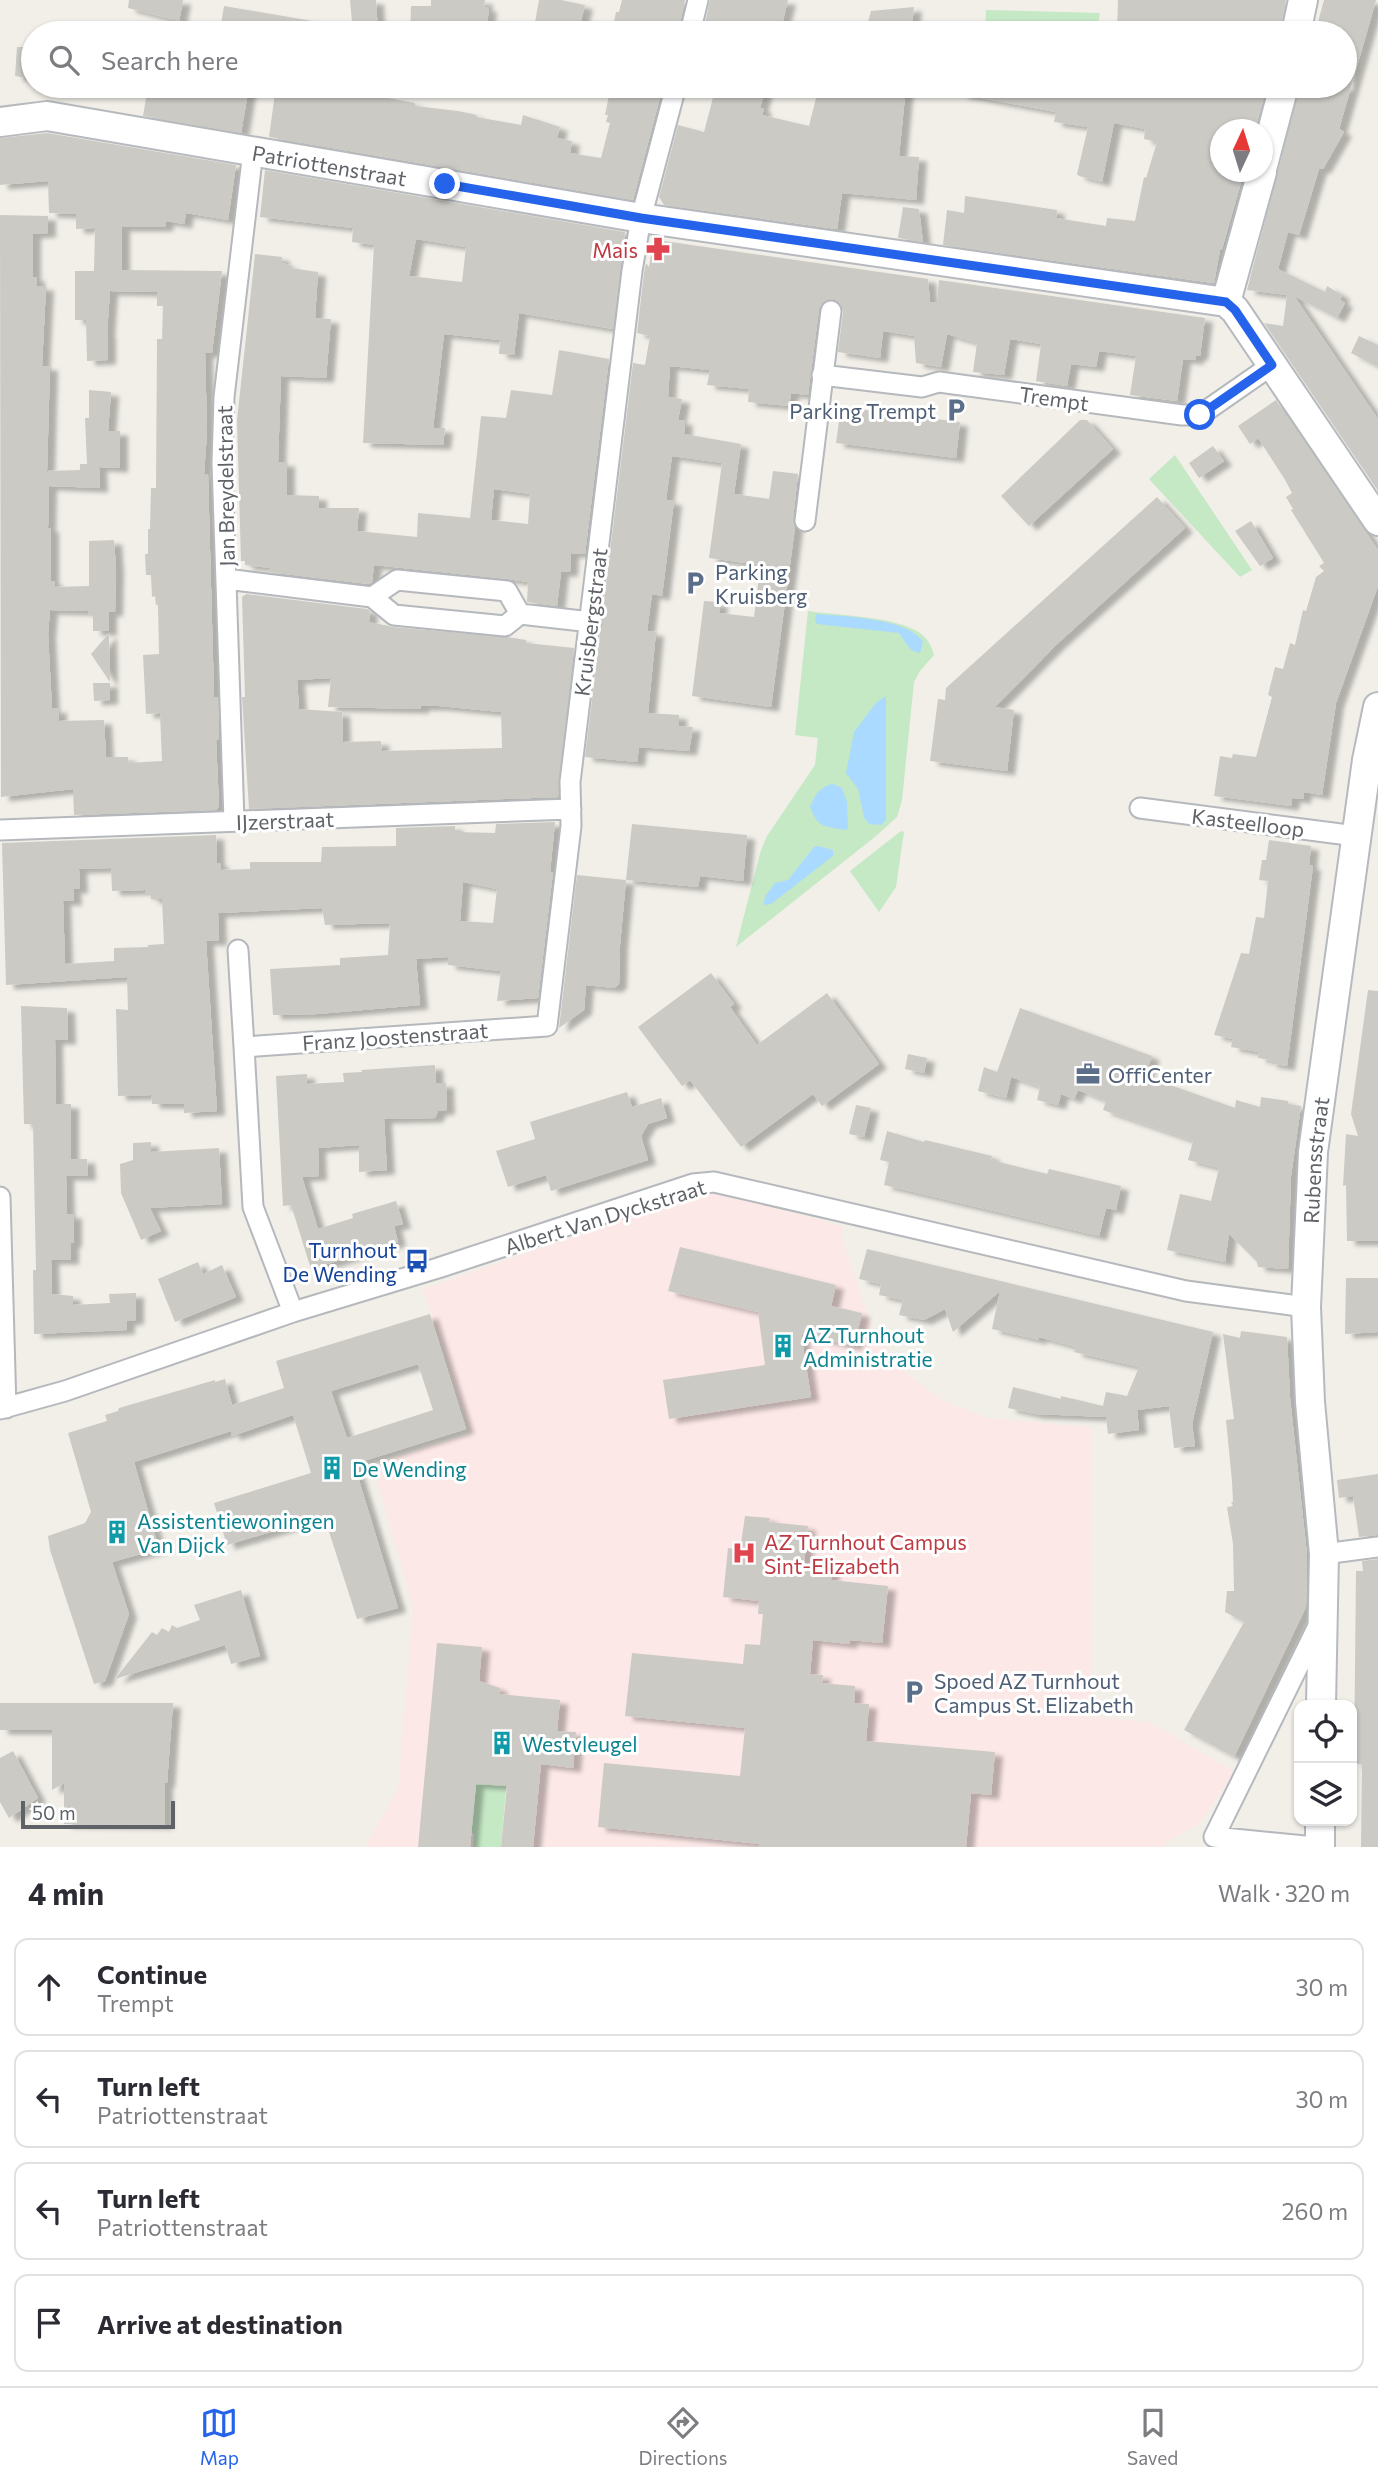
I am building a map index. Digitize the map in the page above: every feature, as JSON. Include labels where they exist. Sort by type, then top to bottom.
[{"type":"street","points":[[693,21],[698,0]]},
{"type":"street","points":[[1299,21],[1303,0]]},
{"type":"street","name":"Kruisbergstraat","points":[[547,1026],[571,825],[570,782],[632,271],[641,218],[673,98]]},
{"type":"street","points":[[1273,128],[1281,98]]},
{"type":"street","name":"Patriottenstraat","points":[[0,122],[47,116],[641,218],[1226,302]]},
{"type":"street","name":"Jan Breydelstraat","points":[[234,821],[222,463],[224,397],[253,151]]},
{"type":"street","points":[[1259,182],[1226,302],[1235,310],[1378,520]]},
{"type":"street","points":[[805,520],[831,311]]},
{"type":"street","name":"Trempt","points":[[822,375],[922,387],[939,382],[1182,415],[1200,415],[1272,365]]},
{"type":"street","points":[[226,579],[372,597],[394,615],[505,626],[520,614],[591,622]]},
{"type":"street","points":[[372,597],[397,580],[507,591],[520,614]]},
{"type":"street","name":"Rubensstraat","points":[[1321,1700],[1324,1554],[1306,1307],[1313,1152],[1367,760],[1378,708]]},
{"type":"street","name":"Kasteelloop","points":[[1140,808],[1356,836]]},
{"type":"street","name":"IJzerstraat","points":[[0,830],[571,809]]},
{"type":"street","points":[[238,950],[253,1207],[293,1312]]},
{"type":"street","name":"Franz Joostenstraat","points":[[244,1047],[547,1026]]},
{"type":"street","name":"Albert Van Dyckstraat","points":[[3,1409],[78,1387],[293,1312],[693,1185],[714,1182],[1186,1291],[1306,1307]]},
{"type":"street","points":[[0,1197],[3,1409]]},
{"type":"street","points":[[1324,1554],[1378,1547]]},
{"type":"street","name":"Rubensstraat","points":[[1319,1826],[1317,1847],[1214,1837],[1322,1618]]},
{"type":"shaded area","name":"AZ Turnhout Campus Sint-Elizabeth","points":[[712,1189],[844,1227],[841,1236],[874,1335],[906,1373],[944,1401],[987,1418],[1091,1427],[1091,1716],[1152,1723],[1234,1772],[1201,1822],[1163,1847],[365,1847],[398,1789],[413,1607],[372,1464],[470,1434],[423,1289]]},
{"type":"green space","points":[[986,10],[1100,13],[1098,21],[986,21]]},
{"type":"green space","points":[[1175,455],[1252,570],[1240,577],[1149,479]]},
{"type":"green space","points":[[808,611],[897,623],[920,633],[931,646],[934,655],[914,682],[902,800],[897,817],[736,947],[767,836],[815,765],[818,738],[795,735]]},
{"type":"green space","points":[[901,831],[904,832],[896,887],[879,912],[850,871]]},
{"type":"green space","points":[[509,1754],[501,1847],[473,1847],[474,1833],[471,1833],[476,1784]]},
{"type":"water","points":[[816,614],[873,620],[902,627],[923,641],[920,653],[911,650],[899,633],[817,624]]},
{"type":"water","points":[[886,696],[886,820],[881,825],[869,824],[864,817],[858,789],[846,773],[854,732],[876,703]]},
{"type":"water","points":[[833,784],[842,788],[847,802],[848,828],[845,830],[823,825],[816,819],[810,807],[818,792]]},
{"type":"water","points":[[814,847],[833,850],[833,856],[771,904],[763,905],[766,895],[775,883],[788,880]]},
{"type":"building","points":[[129,0],[183,0],[179,21],[128,8]]},
{"type":"building","points":[[350,0],[376,0],[377,21],[352,21]]},
{"type":"building","points":[[431,0],[485,0],[484,7],[489,8],[487,21],[410,21],[411,6],[431,6]]},
{"type":"building","points":[[539,0],[561,0],[585,5],[581,21],[535,21]]},
{"type":"building","points":[[622,0],[685,0],[681,21],[614,21],[616,12],[619,12]]},
{"type":"building","points":[[710,0],[788,0],[783,21],[706,21]]},
{"type":"building","points":[[1118,0],[1286,0],[1282,21],[1117,21]]},
{"type":"building","points":[[1324,0],[1376,0],[1357,66],[1357,21],[1318,21]]},
{"type":"building","points":[[224,6],[312,21],[222,21]]},
{"type":"building","points":[[914,7],[912,21],[868,21],[871,11]]},
{"type":"building","points":[[17,47],[21,47],[21,77],[15,76]]},
{"type":"building","points":[[146,98],[247,98],[241,133],[143,116]]},
{"type":"building","points":[[274,98],[387,98],[415,103],[415,106],[458,111],[521,125],[523,115],[560,127],[557,138],[572,141],[570,153],[601,158],[610,123],[606,122],[608,115],[605,115],[609,98],[660,98],[633,200],[269,137]]},
{"type":"building","points":[[713,98],[763,98],[760,108],[764,109],[762,115],[809,126],[816,98],[905,98],[899,156],[919,157],[916,200],[842,193],[837,229],[664,205],[659,197],[678,125],[704,132]]},
{"type":"building","points":[[981,98],[1264,98],[1258,119],[1210,119],[1210,182],[1241,182],[1220,250],[1214,283],[943,245],[947,210],[964,213],[965,196],[1057,210],[1056,218],[1106,226],[1107,218],[1135,221],[1144,177],[1146,178],[1157,142],[1144,139],[1145,129],[1114,123],[1102,182],[1077,174],[1088,127],[1054,122],[1056,112]]},
{"type":"building","points":[[1297,98],[1348,98],[1339,129],[1344,132],[1323,169],[1319,169],[1299,235],[1288,232],[1278,269],[1325,292],[1327,286],[1342,295],[1340,300],[1345,303],[1337,318],[1294,296],[1378,419],[1378,491],[1264,323],[1283,326],[1287,295],[1247,290]]},
{"type":"building","points":[[47,133],[236,165],[228,220],[186,213],[184,224],[166,221],[165,227],[122,227],[122,270],[222,271],[212,353],[205,353],[207,432],[204,474],[208,475],[214,697],[218,697],[219,740],[216,740],[219,807],[216,810],[74,815],[73,789],[1,797],[0,215],[48,216],[48,233],[33,234],[33,277],[37,277],[37,286],[46,286],[42,366],[50,366],[47,471],[80,470],[80,464],[87,464],[85,418],[89,418],[89,390],[111,392],[108,431],[120,431],[120,468],[99,467],[100,488],[49,486],[48,528],[51,528],[51,581],[55,581],[54,587],[89,586],[89,541],[114,540],[116,569],[115,612],[109,612],[109,631],[93,631],[93,615],[88,615],[88,611],[50,610],[48,634],[52,709],[59,708],[59,721],[104,720],[106,757],[128,757],[128,763],[162,761],[160,713],[146,714],[143,655],[159,654],[158,605],[155,596],[152,597],[151,575],[146,575],[145,554],[148,554],[151,488],[156,488],[157,339],[162,339],[163,306],[157,306],[157,292],[110,291],[108,360],[87,361],[86,320],[75,320],[75,271],[94,271],[95,228],[76,229],[76,214],[49,213],[48,181],[0,185],[0,138]]},
{"type":"building","points":[[265,170],[625,232],[613,329],[519,313],[514,355],[499,354],[500,340],[444,334],[433,428],[445,428],[443,445],[363,443],[374,245],[352,242],[353,228],[260,217]],"holes":[[[416,239],[466,247],[462,282],[409,276]]]},
{"type":"building","points":[[903,207],[919,209],[923,242],[898,238]]},
{"type":"building","points":[[657,240],[928,279],[930,302],[937,302],[939,280],[1205,318],[1200,356],[1196,356],[1196,360],[1183,359],[1177,401],[1130,395],[1136,356],[1099,351],[1096,367],[1071,364],[1067,386],[1036,381],[1041,344],[1010,339],[1004,375],[973,372],[977,343],[947,334],[941,367],[916,363],[914,336],[883,331],[880,358],[838,352],[843,312],[839,302],[832,299],[822,303],[819,309],[808,395],[791,393],[789,406],[748,402],[749,389],[707,385],[710,370],[670,366],[668,397],[682,399],[678,420],[685,421],[684,434],[741,444],[734,494],[769,499],[773,471],[798,474],[793,519],[795,527],[771,707],[692,696],[704,601],[720,602],[719,613],[754,617],[759,576],[752,575],[753,564],[709,558],[722,463],[672,456],[666,500],[674,501],[662,596],[652,594],[647,631],[656,632],[648,713],[679,715],[679,726],[693,727],[689,751],[639,747],[637,762],[585,757],[633,363],[645,365],[650,336],[637,333],[644,273],[646,263],[649,267],[653,243]]},
{"type":"building","points":[[255,254],[282,257],[282,263],[290,265],[290,268],[318,272],[315,318],[331,319],[326,378],[281,376],[278,462],[287,462],[287,495],[319,496],[319,508],[359,508],[357,531],[417,537],[418,513],[470,518],[481,416],[506,418],[511,390],[552,395],[559,350],[609,359],[585,554],[571,553],[570,572],[561,572],[557,606],[527,602],[528,582],[508,579],[374,565],[372,582],[369,584],[268,572],[271,568],[245,565],[245,561],[241,561],[237,420]],"holes":[[[494,489],[530,494],[528,524],[491,520]]]},
{"type":"building","points":[[1359,336],[1378,345],[1378,367],[1351,353]]},
{"type":"building","points":[[1276,400],[1378,550],[1378,586],[1336,703],[1322,795],[1304,792],[1303,799],[1292,798],[1291,806],[1214,796],[1220,756],[1232,758],[1233,754],[1256,757],[1272,697],[1268,695],[1275,667],[1283,669],[1290,643],[1295,645],[1303,610],[1306,611],[1316,577],[1324,571],[1319,566],[1324,563],[1291,510],[1293,509],[1286,497],[1292,493],[1284,478],[1258,438],[1250,444],[1238,426]]},
{"type":"building","points":[[841,407],[960,422],[956,458],[836,443]]},
{"type":"building","points":[[1080,420],[1087,420],[1113,449],[1029,526],[1001,496]]},
{"type":"building","points":[[1213,446],[1224,461],[1199,478],[1189,463]]},
{"type":"building","points":[[1157,497],[1185,528],[1056,645],[995,707],[1014,710],[1007,771],[930,761],[938,699],[945,700],[946,688]]},
{"type":"building","points":[[1251,521],[1273,558],[1260,566],[1235,531]]},
{"type":"building","points":[[246,594],[367,609],[370,611],[369,622],[393,627],[507,637],[526,640],[526,643],[574,648],[558,797],[249,809],[242,697],[245,697],[242,597]],"holes":[[[331,678],[328,707],[421,709],[421,706],[439,706],[501,712],[502,748],[382,751],[381,741],[343,742],[342,712],[299,709],[297,680]]]},
{"type":"building","points":[[109,633],[110,682],[91,654]]},
{"type":"building","points":[[93,683],[110,683],[110,700],[94,701]]},
{"type":"building","points":[[555,822],[550,872],[553,872],[538,998],[497,1001],[501,971],[448,965],[448,957],[416,959],[420,1005],[273,1015],[270,969],[340,965],[340,958],[388,955],[390,923],[325,925],[322,908],[218,913],[219,941],[206,941],[217,1111],[184,1113],[184,1104],[152,1104],[151,1095],[118,1096],[116,1009],[128,1010],[127,977],[6,985],[2,843],[216,835],[217,863],[221,863],[221,870],[250,869],[250,862],[321,862],[322,847],[396,846],[396,828],[455,826],[455,832],[495,833],[496,824]],"holes":[[[111,868],[112,891],[145,890],[145,895],[151,895],[151,899],[162,899],[164,944],[114,948],[114,961],[65,964],[63,901],[74,901],[73,889],[80,889],[79,869]],[[463,882],[497,889],[493,923],[460,921]]]},
{"type":"building","points":[[632,824],[747,835],[743,881],[700,876],[698,887],[626,880]]},
{"type":"building","points":[[1269,840],[1311,846],[1309,865],[1313,866],[1287,1066],[1258,1058],[1259,1052],[1231,1047],[1233,1039],[1214,1035],[1241,953],[1249,954],[1256,917],[1264,918],[1268,881],[1259,880]]},
{"type":"building","points":[[577,875],[626,880],[619,984],[614,988],[586,985],[584,1010],[559,1028]]},
{"type":"building","points":[[711,973],[734,1004],[730,1007],[757,1045],[827,993],[879,1064],[822,1106],[813,1094],[741,1147],[690,1080],[682,1086],[638,1027]]},
{"type":"building","points":[[1368,990],[1378,991],[1378,1241],[1347,1241],[1346,1185],[1343,1186],[1346,1134],[1358,1136],[1351,1114]]},
{"type":"building","points":[[21,1006],[67,1008],[68,1040],[55,1040],[56,1104],[71,1104],[71,1159],[87,1159],[88,1176],[66,1176],[67,1214],[74,1214],[74,1243],[71,1243],[71,1260],[51,1260],[52,1294],[73,1296],[73,1305],[110,1303],[109,1294],[136,1293],[136,1320],[127,1321],[127,1330],[34,1334],[33,1270],[36,1270],[33,1124],[24,1124]]},
{"type":"building","points":[[1020,1008],[1152,1056],[1145,1076],[1235,1108],[1236,1100],[1260,1107],[1261,1097],[1301,1106],[1291,1176],[1288,1269],[1258,1267],[1257,1262],[1229,1234],[1225,1262],[1167,1250],[1180,1194],[1211,1201],[1219,1168],[1188,1160],[1193,1141],[1103,1110],[1106,1101],[1078,1090],[1074,1099],[1061,1094],[1058,1105],[1037,1100],[1040,1087],[1011,1077],[1006,1098],[978,1091],[984,1067],[997,1072]]},
{"type":"building","points":[[908,1054],[927,1058],[924,1073],[905,1069]]},
{"type":"building","points":[[435,1065],[436,1083],[446,1083],[447,1110],[438,1111],[435,1118],[384,1119],[387,1170],[359,1172],[359,1145],[318,1148],[319,1176],[302,1177],[318,1229],[353,1218],[352,1214],[396,1201],[403,1224],[394,1226],[398,1242],[311,1269],[291,1205],[283,1206],[276,1076],[307,1074],[307,1084],[344,1082],[343,1073]]},
{"type":"building","points":[[627,1092],[632,1107],[661,1098],[667,1118],[648,1124],[641,1136],[648,1160],[551,1191],[546,1175],[508,1187],[496,1151],[535,1139],[530,1122]]},
{"type":"building","points":[[856,1105],[871,1108],[864,1137],[849,1134]]},
{"type":"building","points":[[887,1131],[924,1142],[925,1140],[992,1156],[991,1160],[1047,1174],[1049,1169],[1121,1186],[1116,1210],[1106,1208],[1099,1236],[884,1185],[889,1162],[880,1160]]},
{"type":"building","points":[[151,1142],[151,1152],[219,1148],[222,1204],[150,1208],[161,1231],[141,1240],[121,1193],[120,1164],[133,1160],[133,1143]]},
{"type":"building","name":"AZ Turnhout Administratie","points":[[680,1247],[836,1285],[831,1306],[862,1313],[854,1346],[801,1334],[811,1397],[669,1419],[663,1380],[765,1365],[758,1312],[668,1291]]},
{"type":"building","points":[[867,1249],[1213,1332],[1192,1424],[1195,1446],[1174,1448],[1169,1406],[1137,1410],[1139,1430],[1108,1434],[1106,1417],[1035,1414],[1008,1408],[1013,1387],[1103,1406],[1106,1392],[1127,1396],[1139,1367],[1074,1352],[1076,1347],[1039,1337],[1039,1340],[992,1329],[1000,1291],[953,1332],[945,1309],[924,1320],[899,1315],[903,1300],[879,1295],[881,1284],[859,1279]]},
{"type":"building","points":[[198,1262],[203,1274],[222,1265],[236,1297],[175,1322],[158,1279]]},
{"type":"building","points":[[1346,1278],[1378,1278],[1378,1332],[1345,1334]]},
{"type":"building","points":[[430,1314],[466,1429],[354,1464],[398,1608],[357,1619],[324,1516],[227,1545],[214,1503],[311,1473],[293,1415],[232,1436],[231,1431],[134,1462],[159,1549],[112,1562],[129,1614],[105,1681],[94,1684],[50,1550],[48,1536],[85,1523],[91,1512],[68,1433],[107,1421],[105,1415],[118,1411],[119,1408],[215,1380],[225,1379],[232,1405],[284,1388],[276,1361]],"holes":[[[418,1364],[433,1410],[347,1438],[331,1391]]]},
{"type":"building","points":[[1241,1331],[1287,1337],[1290,1398],[1307,1555],[1306,1607],[1234,1757],[1184,1730],[1244,1622],[1225,1612],[1227,1591],[1234,1591],[1233,1544],[1227,1507],[1233,1506],[1233,1502],[1226,1420],[1234,1419],[1223,1334],[1240,1338]]},
{"type":"building","points":[[1378,1474],[1378,1535],[1359,1537],[1353,1496],[1339,1498],[1337,1480]]},
{"type":"building","points":[[745,1516],[770,1518],[769,1522],[808,1526],[804,1565],[832,1568],[831,1580],[888,1586],[882,1643],[850,1640],[849,1644],[813,1640],[810,1674],[823,1675],[822,1683],[855,1686],[854,1703],[869,1704],[866,1741],[995,1752],[991,1795],[971,1793],[966,1847],[759,1847],[760,1844],[598,1827],[604,1763],[740,1776],[745,1728],[625,1716],[632,1653],[743,1664],[745,1644],[760,1645],[763,1614],[758,1614],[759,1601],[723,1597],[728,1548],[740,1550]]},
{"type":"building","points":[[1378,1559],[1378,1847],[1361,1847],[1362,1764],[1357,1764],[1357,1700],[1355,1700],[1356,1571],[1363,1571],[1362,1561]]},
{"type":"building","points":[[241,1590],[260,1656],[231,1664],[225,1645],[115,1679],[152,1632],[157,1635],[162,1628],[169,1632],[172,1625],[177,1628],[200,1620],[194,1605]]},
{"type":"building","name":"Westvleugel","points":[[437,1643],[482,1647],[479,1681],[500,1688],[499,1694],[560,1700],[557,1731],[576,1732],[573,1768],[541,1764],[533,1847],[501,1847],[507,1786],[476,1784],[470,1847],[418,1847]]},
{"type":"building","points":[[0,1703],[173,1703],[165,1783],[165,1825],[64,1824],[64,1783],[52,1790],[52,1730],[0,1730]]},
{"type":"building","points":[[13,1751],[38,1798],[9,1818],[0,1802],[0,1758]]},
{"type":"place","name":"Mais","points":[[658,249]]},
{"type":"place","name":"Parking Trempt","points":[[956,410]]},
{"type":"place","name":"Parking Kruisberg","points":[[695,583]]},
{"type":"place","name":"OffiCenter","points":[[1088,1074]]},
{"type":"place","name":"Turnhout De Wending","points":[[417,1261]]},
{"type":"place","name":"AZ Turnhout Administratie","points":[[783,1346]]},
{"type":"place","name":"De Wending","points":[[332,1468]]},
{"type":"place","name":"Assistentiewoningen Van Dijck","points":[[117,1532]]},
{"type":"place","name":"AZ Turnhout Campus Sint-Elizabeth","points":[[744,1553]]},
{"type":"place","name":"Spoed AZ Turnhout Campus St. Elizabeth","points":[[914,1692]]},
{"type":"place","name":"Westvleugel","points":[[502,1743]]},
{"type":"route","points":[[445,184],[641,218],[839,248],[1226,302],[1235,310],[1272,365],[1200,415]]}]
